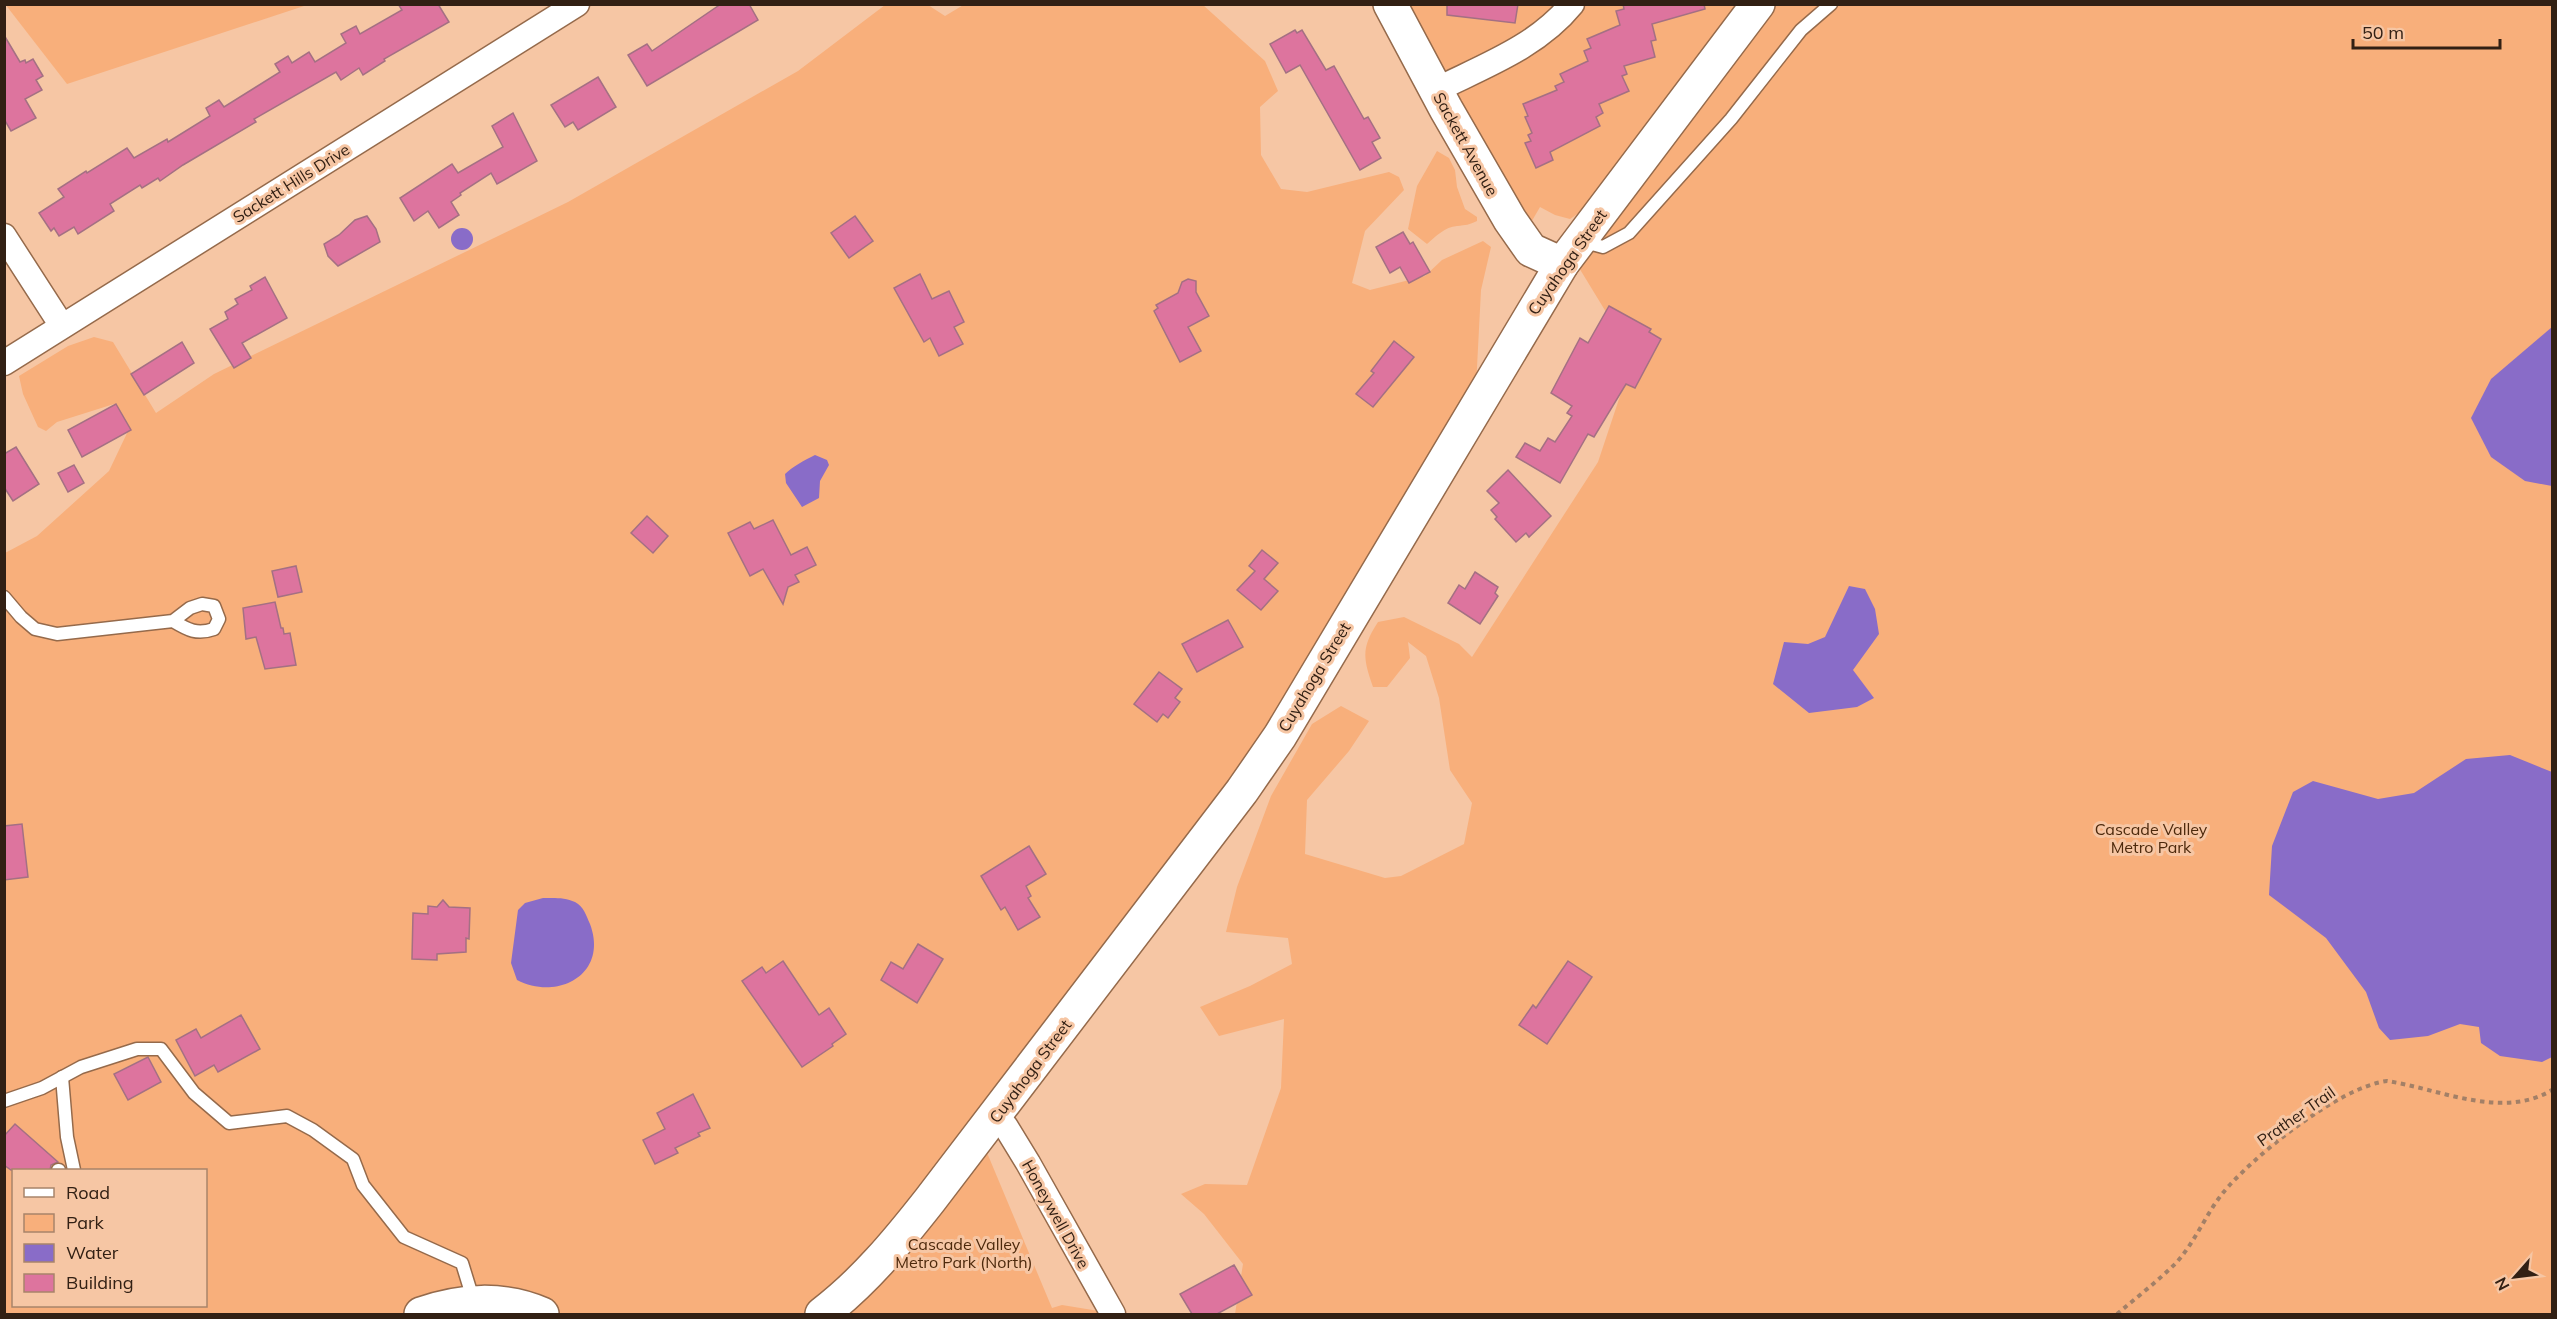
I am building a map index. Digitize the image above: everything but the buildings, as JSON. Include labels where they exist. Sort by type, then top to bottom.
[{"type":"street","name":"Sackett Hills Drive","points":[[4,363],[578,4]]},
{"type":"street","name":"Sackett Avenue","points":[[1390,4],[1484,177],[1522,238],[1531,250],[1571,253]]},
{"type":"street","name":"Cuyahoga Street","points":[[822,1314],[854,1288],[888,1252],[1167,892],[1275,742],[1571,253],[1758,4]]},
{"type":"street","points":[[1436,90],[1533,42],[1562,9]]},
{"type":"street","points":[[4,236],[62,326]]},
{"type":"street","name":"Honeywell Drive","points":[[996,1115],[1028,1162],[1113,1314]]},
{"type":"street","points":[[421,1314],[458,1304],[474,1303],[508,1304],[542,1314]]},
{"type":"lane","points":[[1571,253],[1603,247],[1629,232],[1731,119],[1801,30],[1831,4]]},
{"type":"lane","points":[[4,597],[21,617],[35,628],[57,634],[173,621]]},
{"type":"lane","points":[[4,1101],[42,1088],[81,1067],[137,1049],[161,1049],[194,1093],[216,1114],[230,1123],[287,1116],[313,1130],[353,1159],[363,1185],[404,1236],[462,1263],[474,1303]]},
{"type":"lane","points":[[62,1077],[67,1137],[74,1169]]},
{"type":"path","name":"Prather Trail","points":[[2117,1314],[2175,1263],[2191,1244],[2221,1195],[2239,1176],[2289,1134],[2352,1091],[2376,1082],[2387,1081],[2499,1103],[2523,1101],[2553,1090]]},
{"type":"green space","points":[[5,4],[307,4],[307,5],[67,84]]},
{"type":"green space","name":"Cascade Valley Metro Park (North)","points":[[965,4],[1203,5],[1265,61],[1278,91],[1260,107],[1261,155],[1281,189],[1307,192],[1389,172],[1399,177],[1404,190],[1365,231],[1352,283],[1370,290],[1425,276],[1442,260],[1483,241],[1491,247],[1481,290],[1475,406],[1280,736],[980,1136],[1052,1308],[1062,1305],[1117,1314],[5,1314],[5,553],[37,536],[109,471],[128,431],[114,404],[57,422],[46,431],[38,427],[23,394],[19,376],[68,346],[94,337],[113,342],[156,413],[214,374],[568,202],[798,71],[885,5],[928,5],[945,16]]},
{"type":"green space","points":[[1390,5],[1741,5],[1591,205],[1570,219],[1555,215],[1540,207],[1522,238]]},
{"type":"green space","name":"Cascade Valley Metro Park","points":[[1760,5],[2552,5],[2552,1314],[1235,1314],[1243,1264],[1204,1214],[1181,1194],[1205,1184],[1247,1185],[1281,1088],[1284,1019],[1219,1036],[1200,1007],[1250,986],[1292,964],[1288,938],[1226,932],[1237,887],[1271,796],[1312,724],[1341,706],[1369,721],[1349,751],[1307,800],[1305,854],[1385,878],[1401,876],[1464,844],[1472,803],[1450,770],[1439,698],[1426,656],[1408,642],[1410,658],[1387,687],[1373,687],[1367,668],[1366,646],[1378,622],[1404,617],[1459,644],[1472,657],[1598,462],[1626,378],[1606,312],[1570,253]]},
{"type":"green space","points":[[1437,151],[1449,158],[1455,170],[1457,187],[1465,209],[1477,217],[1477,221],[1449,228],[1427,244],[1408,229],[1417,186]]},
{"type":"water","points":[[462,228],[470,231],[473,239],[470,247],[462,250],[454,247],[451,239],[454,231]]},
{"type":"water","points":[[2552,327],[2552,486],[2525,481],[2491,457],[2471,418],[2491,379]]},
{"type":"water","points":[[815,455],[827,460],[829,465],[820,481],[819,498],[802,507],[786,483],[785,474]]},
{"type":"water","points":[[1849,586],[1865,589],[1875,609],[1879,634],[1853,670],[1874,698],[1857,707],[1809,713],[1773,684],[1784,642],[1808,644],[1825,637]]},
{"type":"water","points":[[2510,755],[2552,772],[2552,1057],[2542,1062],[2500,1056],[2481,1043],[2479,1027],[2460,1024],[2428,1036],[2390,1040],[2379,1028],[2366,992],[2326,938],[2269,895],[2272,846],[2293,792],[2313,781],[2378,799],[2414,793],[2466,759]]},
{"type":"water","points":[[543,898],[571,900],[581,906],[590,924],[594,942],[592,957],[586,970],[576,979],[563,985],[532,986],[517,980],[511,963],[518,910],[525,903]]}]
